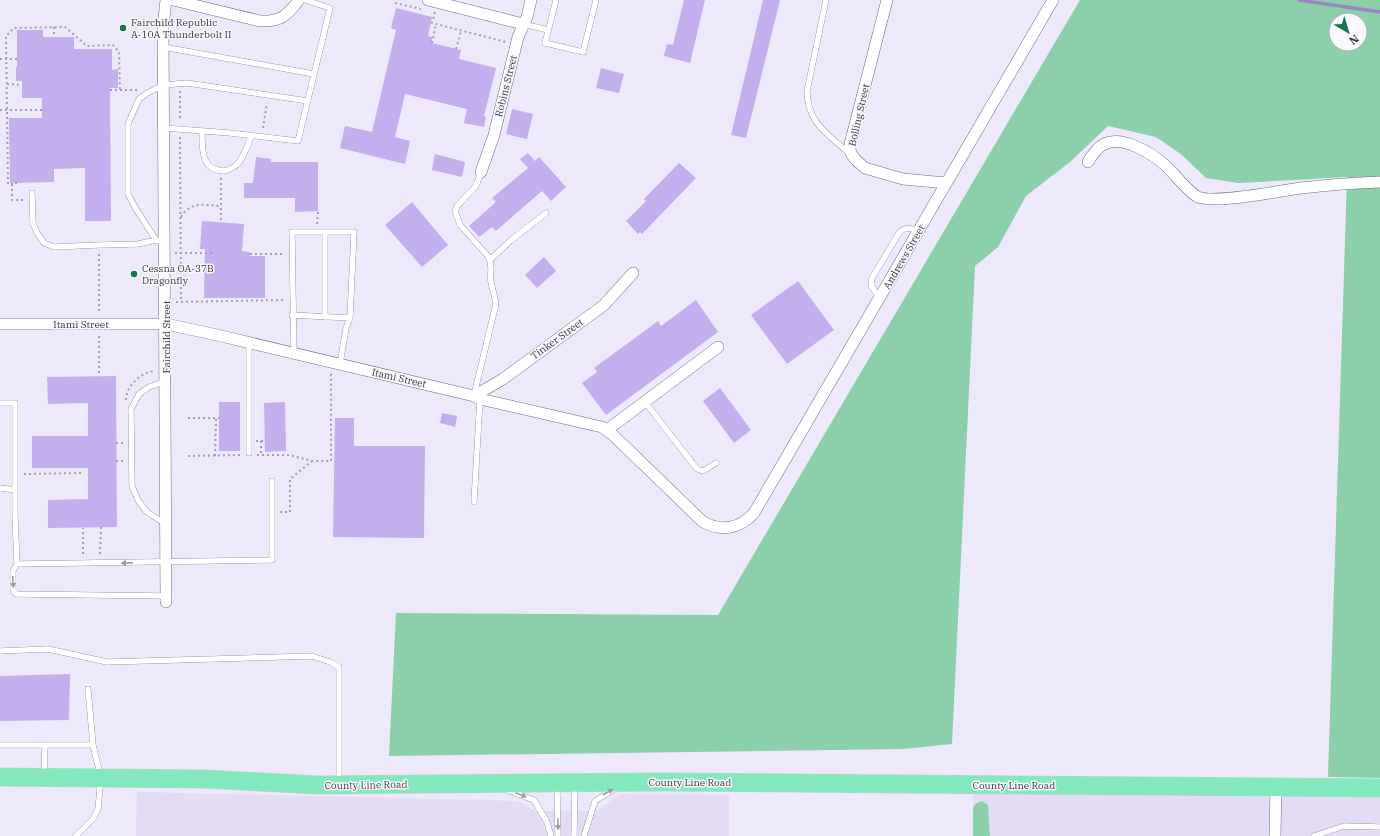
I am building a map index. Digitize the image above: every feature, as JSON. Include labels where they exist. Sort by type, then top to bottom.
[{"type":"main road","name":"County Line Road","points":[[0,776],[205,779],[317,785],[659,782],[1380,788]]},
{"type":"street","name":"Fairchild Street","points":[[166,0],[159,87],[164,128],[162,245],[166,324],[166,599]]},
{"type":"street","points":[[173,0],[260,21],[270,21],[281,18],[290,12],[299,0]]},
{"type":"street","name":"Robins Street","points":[[481,172],[494,135],[516,45],[531,0]]},
{"type":"street","name":"Bolling Street","points":[[887,0],[850,144],[850,150],[856,160],[865,168],[903,179],[946,183]]},
{"type":"street","name":"Andrews Street","points":[[754,513],[880,299],[1051,0]]},
{"type":"street","points":[[426,7],[523,24]]},
{"type":"street","points":[[1088,162],[1093,152],[1105,144],[1118,142],[1131,145],[1152,154],[1198,197],[1215,200],[1302,188],[1380,182]]},
{"type":"street","name":"Tinker Street","points":[[477,398],[604,305],[633,273]]},
{"type":"street","name":"Itami Street","points":[[0,324],[166,324],[249,342],[602,427],[608,430],[703,522],[717,528],[731,528],[744,522],[754,513]]},
{"type":"street","points":[[608,430],[718,347]]},
{"type":"street","points":[[1275,836],[1276,787]]},
{"type":"lane","points":[[164,128],[252,135],[298,141],[330,8],[304,0]]},
{"type":"lane","points":[[556,0],[545,43],[583,52],[596,0]]},
{"type":"lane","points":[[826,0],[806,91],[808,105],[818,126],[852,155]]},
{"type":"lane","points":[[523,24],[548,30]]},
{"type":"lane","points":[[163,47],[314,74]]},
{"type":"lane","points":[[162,245],[136,209],[128,194],[128,124],[139,99],[159,87],[187,83],[308,101]]},
{"type":"lane","points":[[202,131],[202,150],[207,163],[217,171],[229,170],[240,162],[252,135]]},
{"type":"lane","points":[[474,502],[477,398],[496,304],[495,295],[490,280],[492,264],[488,256],[460,225],[455,211],[460,202],[476,186],[481,172]]},
{"type":"lane","points":[[32,193],[33,223],[37,234],[44,243],[54,247],[138,244],[162,245]]},
{"type":"lane","points":[[490,260],[510,241],[546,213]]},
{"type":"lane","points":[[880,299],[871,285],[872,278],[899,233],[903,229],[908,228],[919,230]]},
{"type":"lane","points":[[294,353],[292,315],[292,232],[354,232],[350,318],[336,363]]},
{"type":"lane","points":[[325,232],[325,317]]},
{"type":"lane","points":[[292,315],[350,318]]},
{"type":"lane","points":[[249,342],[249,455]]},
{"type":"lane","points":[[166,381],[149,387],[138,394],[131,409],[132,486],[138,500],[148,513],[166,524]]},
{"type":"lane","points":[[645,402],[697,469],[703,471],[716,463]]},
{"type":"lane","points":[[0,403],[15,403],[17,564],[12,571],[13,590],[16,594],[166,599]]},
{"type":"lane","points":[[17,564],[272,560],[272,481]]},
{"type":"lane","points":[[0,488],[15,490]]},
{"type":"lane","points":[[0,651],[48,649],[107,662],[312,656],[330,662],[339,667],[339,785]]},
{"type":"lane","points":[[76,836],[93,819],[98,809],[101,778],[92,745],[88,689]]},
{"type":"lane","points":[[0,745],[92,745]]},
{"type":"lane","points":[[43,777],[45,745]]},
{"type":"lane","points":[[584,836],[595,801],[617,787],[659,782]]},
{"type":"lane","points":[[484,784],[512,791],[534,800],[547,822],[551,836]]},
{"type":"lane","points":[[558,836],[566,784]]},
{"type":"lane","points":[[566,784],[574,836]]},
{"type":"lane","points":[[1314,836],[1344,826],[1380,827]]},
{"type":"path","points":[[395,2],[426,7],[435,12],[432,23],[516,45]]},
{"type":"path","points":[[432,43],[436,24]]},
{"type":"path","points":[[54,27],[54,37]]},
{"type":"path","points":[[12,184],[8,184],[6,36],[14,28],[65,27],[87,46],[113,45],[119,52],[120,90]]},
{"type":"path","points":[[456,49],[461,31]]},
{"type":"path","points":[[0,60],[20,59]]},
{"type":"path","points":[[180,83],[181,302]]},
{"type":"path","points":[[7,84],[22,85]]},
{"type":"path","points":[[110,90],[159,87]]},
{"type":"path","points":[[0,110],[42,110]]},
{"type":"path","points":[[12,184],[16,184],[16,182]]},
{"type":"path","points":[[12,184],[12,200],[32,200]]},
{"type":"path","points":[[180,218],[185,211],[196,204],[220,206]]},
{"type":"path","points":[[317,232],[318,212]]},
{"type":"path","points":[[99,245],[99,376]]},
{"type":"path","points":[[162,245],[180,253],[212,253]]},
{"type":"path","points":[[250,254],[292,255]]},
{"type":"path","points":[[165,299],[181,302],[292,299]]},
{"type":"path","points":[[188,456],[289,455],[312,461],[331,461],[336,363]]},
{"type":"path","points":[[126,404],[128,389],[132,384],[150,371],[156,371]]},
{"type":"path","points":[[188,418],[218,418],[215,456]]},
{"type":"path","points":[[261,441],[261,455]]},
{"type":"path","points":[[116,443],[127,443]]},
{"type":"path","points":[[272,512],[290,512],[290,479],[312,461]]},
{"type":"path","points":[[15,474],[82,473]]},
{"type":"path","points":[[100,563],[101,527]]},
{"type":"path","points":[[83,528],[83,563]]},
{"type":"shaded area","points":[[137,792],[518,801],[535,811],[597,811],[620,794],[729,795],[729,836],[136,836]]},
{"type":"shaded area","points":[[973,794],[1380,796],[1380,836],[973,836]]},
{"type":"green space","points":[[1080,0],[1380,0],[1380,778],[1328,777],[1347,177],[1238,183],[1206,178],[1182,155],[1156,137],[1108,126],[1070,162],[1026,196],[998,247],[975,266],[952,744],[904,749],[389,756],[396,613],[718,615]]},
{"type":"green space","points":[[982,801],[988,805],[990,836],[973,836],[973,808],[975,804]]},
{"type":"building","points":[[684,0],[705,0],[690,63],[664,56],[667,44],[673,45]]},
{"type":"building","points":[[763,0],[780,0],[746,138],[731,135]]},
{"type":"building","points":[[396,8],[432,17],[428,36],[432,37],[432,43],[461,50],[459,59],[496,68],[484,116],[486,117],[484,127],[464,123],[467,109],[405,94],[395,137],[410,141],[405,164],[340,148],[345,126],[372,132],[396,30],[391,28]]},
{"type":"building","points":[[17,30],[43,30],[43,37],[74,37],[74,49],[112,49],[112,70],[118,69],[118,88],[110,88],[111,221],[85,221],[85,168],[54,169],[54,182],[10,183],[9,118],[42,118],[42,98],[22,98],[22,81],[16,81]]},
{"type":"building","points":[[601,68],[624,74],[619,93],[596,88]]},
{"type":"building","points":[[512,109],[533,114],[527,139],[506,134]]},
{"type":"building","points":[[528,153],[535,161],[539,157],[566,187],[551,201],[542,191],[496,231],[492,227],[479,237],[469,226],[496,202],[492,198],[528,168],[520,159]]},
{"type":"building","points":[[435,154],[465,162],[462,177],[432,170]]},
{"type":"building","points":[[256,157],[271,159],[271,162],[318,162],[318,211],[295,212],[295,198],[244,198],[244,183],[253,183]]},
{"type":"building","points":[[679,163],[696,178],[642,234],[640,232],[638,234],[626,221],[646,201],[644,199]]},
{"type":"building","points":[[412,202],[448,245],[422,267],[385,225]]},
{"type":"building","points":[[202,221],[244,224],[242,251],[250,252],[250,256],[265,256],[265,298],[204,298],[205,249],[200,249]]},
{"type":"building","points":[[544,257],[556,271],[537,288],[525,275]]},
{"type":"building","points":[[798,281],[834,330],[787,364],[751,315]]},
{"type":"building","points":[[696,300],[718,332],[606,415],[582,383],[597,372],[594,368],[658,321],[661,326]]},
{"type":"building","points":[[116,376],[117,527],[48,528],[48,500],[88,499],[88,468],[32,468],[32,436],[88,436],[88,403],[48,404],[47,377]]},
{"type":"building","points":[[720,388],[751,430],[734,443],[703,401]]},
{"type":"building","points":[[219,402],[240,402],[240,451],[219,451]]},
{"type":"building","points":[[285,402],[286,451],[265,452],[264,403]]},
{"type":"building","points":[[442,413],[457,416],[455,427],[440,423]]},
{"type":"building","points":[[335,418],[354,418],[354,446],[425,446],[424,538],[333,537]]},
{"type":"building","points":[[70,674],[69,720],[0,721],[0,676]]},
{"type":"waterway","points":[[1299,0],[1380,12]]},
{"type":"place","name":"Fairchild Republic A-10A Thunderbolt II","points":[[123,28]]},
{"type":"place","name":"Cessna OA-37B Dragonfly","points":[[134,274]]}]
